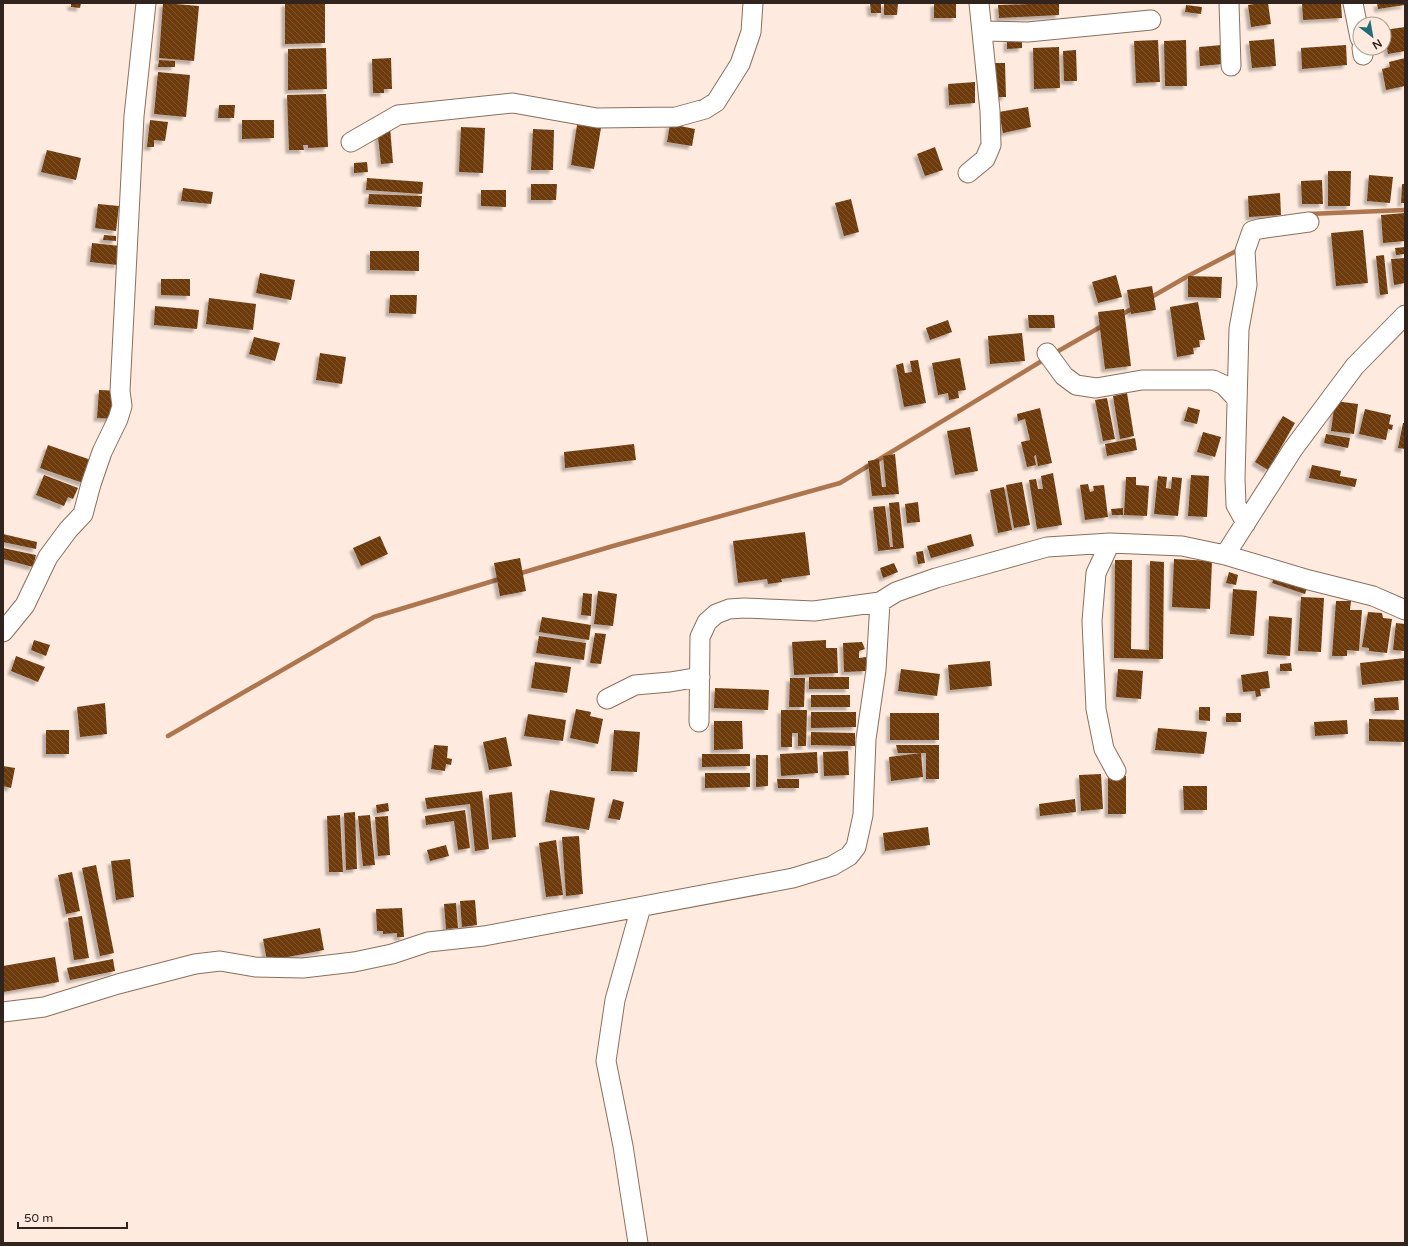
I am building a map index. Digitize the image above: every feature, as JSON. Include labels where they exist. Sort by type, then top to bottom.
[{"type":"street","points":[[3,632],[25,604],[48,557],[68,530],[83,514],[102,452],[118,419],[122,406],[120,391],[134,116],[146,3]]},
{"type":"street","points":[[351,142],[398,115],[513,103],[597,118],[676,117],[705,109],[716,102],[740,64],[751,32],[753,3]]},
{"type":"street","points":[[968,173],[985,159],[991,145],[990,111],[979,3]]},
{"type":"street","points":[[1229,3],[1231,66]]},
{"type":"street","points":[[1353,3],[1356,16]]},
{"type":"street","points":[[982,31],[1028,32],[1152,20]]},
{"type":"street","points":[[1246,523],[1236,505],[1235,478],[1239,329],[1247,285],[1245,251],[1252,231],[1259,228],[1309,222]]},
{"type":"street","points":[[1225,555],[1293,449],[1355,366],[1405,315]]},
{"type":"street","points":[[1047,353],[1064,376],[1076,385],[1096,388],[1142,380],[1213,380],[1224,385],[1237,399]]},
{"type":"street","points":[[1110,543],[1096,573],[1092,621],[1096,709],[1104,749],[1116,771]]},
{"type":"street","points":[[699,722],[700,637],[707,622],[716,614],[729,609],[744,608],[814,612],[880,602],[896,592],[936,578],[1047,547],[1110,543],[1182,546],[1225,555],[1309,580],[1373,596],[1405,610]]},
{"type":"street","points":[[3,1012],[44,1007],[118,984],[195,964],[220,962],[255,967],[303,968],[354,962],[392,954],[428,942],[484,936],[793,878],[832,866],[849,856],[856,848],[863,815],[866,739],[876,670],[880,602]]},
{"type":"street","points":[[607,699],[635,685],[670,682],[700,677]]},
{"type":"street","points":[[638,1243],[623,1146],[606,1060],[615,1000],[641,906]]},
{"type":"building","points":[[71,3],[81,3],[80,8],[71,7]]},
{"type":"building","points":[[163,3],[199,6],[194,61],[159,58]]},
{"type":"building","points":[[285,3],[325,3],[325,43],[285,44]]},
{"type":"building","points":[[870,3],[881,3],[881,13],[871,13]]},
{"type":"building","points":[[884,3],[898,3],[897,15],[884,15]]},
{"type":"building","points":[[934,3],[956,3],[956,18],[934,18]]},
{"type":"building","points":[[1059,3],[1059,15],[999,18],[998,5]]},
{"type":"building","points":[[1268,3],[1271,24],[1251,27],[1248,5]]},
{"type":"building","points":[[1302,3],[1341,3],[1342,18],[1303,20]]},
{"type":"building","points":[[1377,3],[1405,3],[1405,5],[1378,9]]},
{"type":"building","points":[[1186,5],[1202,7],[1201,14],[1185,12]]},
{"type":"building","points":[[1405,27],[1405,51],[1392,53],[1392,29]]},
{"type":"building","points":[[1007,39],[1022,39],[1022,48],[1007,49]]},
{"type":"building","points":[[1274,39],[1276,66],[1252,68],[1249,41]]},
{"type":"building","points":[[1158,40],[1160,82],[1136,83],[1134,41]]},
{"type":"building","points":[[1186,40],[1187,86],[1165,86],[1164,41]]},
{"type":"building","points":[[1222,45],[1223,64],[1200,66],[1199,47]]},
{"type":"building","points":[[1346,45],[1347,65],[1302,69],[1301,48]]},
{"type":"building","points":[[1059,47],[1060,88],[1034,89],[1033,48]]},
{"type":"building","points":[[326,48],[327,89],[288,90],[288,49]]},
{"type":"building","points":[[1076,50],[1077,81],[1064,81],[1063,51]]},
{"type":"building","points":[[391,58],[392,89],[384,89],[384,93],[373,93],[372,59]]},
{"type":"building","points":[[1405,58],[1405,86],[1386,90],[1382,69],[1390,67],[1389,62]]},
{"type":"building","points":[[159,60],[175,61],[175,67],[158,67]]},
{"type":"building","points":[[993,63],[1005,63],[1006,97],[994,97]]},
{"type":"building","points":[[158,72],[190,75],[186,117],[154,114]]},
{"type":"building","points":[[975,82],[975,103],[949,105],[948,84]]},
{"type":"building","points":[[326,94],[328,147],[308,148],[308,145],[303,145],[304,150],[289,150],[287,95]]},
{"type":"building","points":[[219,105],[235,105],[234,118],[218,118]]},
{"type":"building","points":[[1028,107],[1031,127],[1003,133],[999,112]]},
{"type":"building","points":[[150,120],[168,122],[165,141],[154,140],[154,147],[147,147]]},
{"type":"building","points":[[242,120],[274,120],[274,138],[242,139]]},
{"type":"building","points":[[670,124],[695,129],[692,146],[667,142]]},
{"type":"building","points":[[577,125],[601,128],[594,169],[571,165]]},
{"type":"building","points":[[390,127],[393,163],[381,164],[377,128]]},
{"type":"building","points":[[461,127],[485,128],[483,173],[459,172]]},
{"type":"building","points":[[533,129],[554,130],[553,170],[531,170]]},
{"type":"building","points":[[935,147],[943,170],[925,176],[917,154]]},
{"type":"building","points":[[47,150],[81,158],[76,180],[41,172]]},
{"type":"building","points":[[367,162],[368,172],[354,173],[354,163]]},
{"type":"building","points":[[1328,171],[1351,171],[1350,206],[1328,206]]},
{"type":"building","points":[[1369,175],[1393,177],[1390,203],[1367,201]]},
{"type":"building","points":[[367,178],[423,182],[422,194],[366,190]]},
{"type":"building","points":[[1322,180],[1323,204],[1302,204],[1301,181]]},
{"type":"building","points":[[531,184],[557,184],[556,200],[531,200]]},
{"type":"building","points":[[1402,184],[1405,184],[1405,203],[1401,203]]},
{"type":"building","points":[[183,188],[213,192],[211,204],[181,201]]},
{"type":"building","points":[[481,190],[506,190],[506,207],[481,206]]},
{"type":"building","points":[[1280,193],[1281,215],[1249,217],[1248,196]]},
{"type":"building","points":[[369,194],[422,196],[421,207],[368,204]]},
{"type":"building","points":[[851,199],[859,232],[844,236],[835,203]]},
{"type":"building","points":[[98,204],[119,206],[116,231],[95,228]]},
{"type":"building","points":[[1405,213],[1405,241],[1383,243],[1381,215]]},
{"type":"building","points":[[1363,230],[1368,283],[1336,286],[1331,233]]},
{"type":"building","points":[[104,235],[116,236],[116,241],[103,240]]},
{"type":"building","points":[[92,243],[120,246],[118,265],[90,262]]},
{"type":"building","points":[[1405,247],[1405,254],[1396,255],[1395,248]]},
{"type":"building","points":[[370,251],[419,251],[419,271],[370,270]]},
{"type":"building","points":[[1384,255],[1388,294],[1380,295],[1376,256]]},
{"type":"building","points":[[1405,258],[1405,283],[1394,285],[1391,259]]},
{"type":"building","points":[[260,273],[295,280],[291,300],[256,293]]},
{"type":"building","points":[[1116,275],[1122,297],[1098,303],[1092,282]]},
{"type":"building","points":[[1188,276],[1222,277],[1221,298],[1188,297]]},
{"type":"building","points":[[161,279],[190,279],[190,296],[161,295]]},
{"type":"building","points":[[1152,286],[1156,310],[1131,314],[1127,290]]},
{"type":"building","points":[[390,295],[417,295],[416,314],[389,313]]},
{"type":"building","points":[[209,298],[256,304],[253,330],[206,324]]},
{"type":"building","points":[[1198,302],[1205,340],[1199,340],[1200,347],[1193,348],[1194,354],[1177,357],[1170,307]]},
{"type":"building","points":[[155,306],[199,310],[197,329],[154,325]]},
{"type":"building","points":[[1124,309],[1131,366],[1105,369],[1098,312]]},
{"type":"building","points":[[1028,315],[1054,315],[1055,328],[1029,328]]},
{"type":"building","points":[[948,320],[952,332],[930,340],[926,328]]},
{"type":"building","points":[[1022,333],[1025,361],[990,364],[988,336]]},
{"type":"building","points":[[254,337],[280,343],[275,361],[249,354]]},
{"type":"building","points":[[320,353],[346,357],[342,384],[316,380]]},
{"type":"building","points":[[960,358],[966,390],[958,391],[959,398],[949,400],[948,393],[938,395],[932,363]]},
{"type":"building","points":[[918,360],[926,403],[904,407],[896,365],[903,363],[905,373],[912,372],[910,361]]},
{"type":"building","points":[[99,390],[120,391],[118,419],[97,418]]},
{"type":"building","points":[[1127,393],[1134,436],[1120,439],[1113,396]]},
{"type":"building","points":[[1107,398],[1115,439],[1103,441],[1095,400]]},
{"type":"building","points":[[1335,401],[1358,404],[1354,434],[1331,431]]},
{"type":"building","points":[[1188,407],[1200,410],[1197,424],[1184,421]]},
{"type":"building","points":[[1040,408],[1052,463],[1038,466],[1036,455],[1034,456],[1036,465],[1027,467],[1021,442],[1030,440],[1025,419],[1018,421],[1017,414]]},
{"type":"building","points":[[1365,409],[1391,415],[1389,424],[1393,425],[1392,430],[1388,429],[1386,440],[1359,434]]},
{"type":"building","points":[[1283,416],[1295,423],[1268,470],[1255,462]]},
{"type":"building","points":[[1403,423],[1405,423],[1405,449],[1398,448]]},
{"type":"building","points":[[970,427],[978,471],[955,475],[947,431]]},
{"type":"building","points":[[1203,432],[1221,437],[1215,457],[1197,452]]},
{"type":"building","points":[[1326,434],[1350,438],[1348,448],[1324,443]]},
{"type":"building","points":[[1135,438],[1137,450],[1107,456],[1105,444]]},
{"type":"building","points":[[634,444],[636,460],[565,468],[564,452]]},
{"type":"building","points":[[48,445],[91,460],[83,483],[40,468]]},
{"type":"building","points":[[895,454],[899,494],[872,496],[868,461],[879,459],[882,487],[886,487],[883,456]]},
{"type":"building","points":[[1312,465],[1341,471],[1340,476],[1357,479],[1355,487],[1309,478]]},
{"type":"building","points":[[1053,473],[1062,525],[1037,529],[1029,480],[1036,479],[1038,489],[1043,489],[1041,476]]},
{"type":"building","points":[[44,475],[78,488],[73,499],[68,497],[64,506],[36,495]]},
{"type":"building","points":[[1191,475],[1209,476],[1207,517],[1188,516]]},
{"type":"building","points":[[1158,476],[1167,477],[1166,488],[1171,489],[1172,477],[1182,478],[1178,516],[1154,514]]},
{"type":"building","points":[[1126,477],[1136,477],[1136,485],[1149,486],[1147,516],[1124,515]]},
{"type":"building","points":[[1022,482],[1030,525],[1014,528],[1006,485]]},
{"type":"building","points":[[1088,484],[1090,492],[1094,491],[1093,486],[1104,485],[1108,517],[1085,520],[1080,485]]},
{"type":"building","points":[[1004,487],[1012,530],[998,533],[990,490]]},
{"type":"building","points":[[899,502],[904,548],[878,551],[873,507],[885,506],[890,547],[893,547],[889,503]]},
{"type":"building","points":[[918,502],[920,522],[907,523],[905,504]]},
{"type":"building","points":[[1123,508],[1123,515],[1112,515],[1111,509]]},
{"type":"building","points":[[805,532],[810,575],[781,579],[782,582],[768,584],[767,579],[738,583],[733,541]]},
{"type":"building","points":[[3,534],[37,542],[36,549],[3,542]]},
{"type":"building","points":[[971,534],[974,546],[931,558],[927,546]]},
{"type":"building","points":[[380,536],[388,554],[361,566],[353,548]]},
{"type":"building","points":[[3,548],[36,555],[33,567],[3,559]]},
{"type":"building","points":[[923,551],[925,563],[918,564],[916,552]]},
{"type":"building","points":[[520,558],[526,591],[500,596],[494,563]]},
{"type":"building","points":[[1174,559],[1212,561],[1210,609],[1172,607]]},
{"type":"building","points":[[1115,560],[1132,560],[1131,649],[1149,650],[1150,561],[1164,562],[1163,659],[1114,658]]},
{"type":"building","points":[[894,563],[898,572],[883,578],[880,568]]},
{"type":"building","points":[[1229,572],[1238,575],[1236,585],[1226,583]]},
{"type":"building","points":[[1276,574],[1308,585],[1305,594],[1272,583]]},
{"type":"building","points":[[1233,589],[1257,591],[1254,636],[1230,634]]},
{"type":"building","points":[[598,591],[617,594],[613,626],[594,624]]},
{"type":"building","points":[[583,593],[592,594],[591,616],[581,615]]},
{"type":"building","points":[[1301,597],[1324,598],[1321,652],[1298,651]]},
{"type":"building","points":[[1336,601],[1351,601],[1350,610],[1362,610],[1359,651],[1347,650],[1347,656],[1332,656]]},
{"type":"building","points":[[1368,612],[1382,613],[1383,618],[1392,619],[1387,653],[1369,651],[1369,648],[1362,647]]},
{"type":"building","points":[[1269,616],[1292,618],[1290,656],[1267,654]]},
{"type":"building","points":[[542,617],[591,625],[589,640],[539,632]]},
{"type":"building","points":[[1396,623],[1405,624],[1405,651],[1393,650]]},
{"type":"building","points":[[595,633],[606,634],[601,664],[590,663]]},
{"type":"building","points":[[539,636],[586,643],[584,660],[536,653]]},
{"type":"building","points":[[34,640],[50,645],[46,656],[31,650]]},
{"type":"building","points":[[826,640],[826,648],[837,648],[838,673],[794,675],[792,642]]},
{"type":"building","points":[[862,642],[865,649],[859,651],[859,658],[866,657],[866,671],[844,672],[843,643]]},
{"type":"building","points":[[16,656],[45,667],[38,682],[11,671]]},
{"type":"building","points":[[1405,658],[1405,680],[1362,685],[1360,663]]},
{"type":"building","points":[[990,661],[992,686],[950,690],[948,665]]},
{"type":"building","points":[[535,662],[571,667],[567,693],[531,688]]},
{"type":"building","points":[[1291,663],[1292,671],[1280,671],[1280,664]]},
{"type":"building","points":[[901,669],[940,674],[937,696],[898,691]]},
{"type":"building","points":[[1118,669],[1143,671],[1141,699],[1116,697]]},
{"type":"building","points":[[1268,671],[1270,688],[1260,689],[1261,696],[1256,697],[1255,691],[1243,692],[1241,675]]},
{"type":"building","points":[[809,677],[849,677],[849,689],[809,689]]},
{"type":"building","points":[[790,678],[805,678],[804,707],[789,707]]},
{"type":"building","points":[[715,688],[769,690],[768,710],[714,708]]},
{"type":"building","points":[[811,695],[850,695],[850,707],[811,707]]},
{"type":"building","points":[[1398,697],[1399,710],[1375,711],[1374,698]]},
{"type":"building","points":[[105,703],[107,734],[80,737],[77,707]]},
{"type":"building","points":[[1199,707],[1210,707],[1210,721],[1199,720]]},
{"type":"building","points":[[576,709],[591,712],[590,716],[603,719],[598,744],[570,738]]},
{"type":"building","points":[[781,710],[807,710],[806,746],[798,746],[798,733],[792,733],[792,747],[781,747]]},
{"type":"building","points":[[811,712],[856,712],[856,727],[811,728]]},
{"type":"building","points":[[890,713],[939,713],[939,740],[890,740]]},
{"type":"building","points":[[1226,713],[1241,713],[1241,722],[1226,722]]},
{"type":"building","points":[[528,714],[566,720],[563,741],[524,736]]},
{"type":"building","points":[[1369,719],[1405,720],[1405,742],[1369,741]]},
{"type":"building","points":[[1347,720],[1348,734],[1315,736],[1314,722]]},
{"type":"building","points":[[714,721],[742,721],[743,749],[714,750]]},
{"type":"building","points":[[1158,728],[1207,732],[1204,754],[1155,750]]},
{"type":"building","points":[[46,730],[69,730],[69,754],[46,754]]},
{"type":"building","points":[[614,730],[640,732],[637,772],[611,771]]},
{"type":"building","points":[[811,732],[855,733],[855,746],[811,745]]},
{"type":"building","points":[[506,737],[512,766],[489,770],[483,742]]},
{"type":"building","points":[[434,745],[448,746],[447,758],[452,759],[451,765],[446,764],[445,771],[431,769]]},
{"type":"building","points":[[896,745],[939,745],[939,779],[926,779],[926,753],[898,753]]},
{"type":"building","points":[[848,751],[849,775],[824,776],[823,752]]},
{"type":"building","points":[[817,752],[818,773],[781,776],[780,754]]},
{"type":"building","points":[[921,753],[923,777],[891,781],[889,757]]},
{"type":"building","points":[[702,754],[750,754],[750,766],[702,767]]},
{"type":"building","points":[[756,755],[768,755],[768,786],[756,787]]},
{"type":"building","points":[[3,766],[15,768],[11,788],[3,786]]},
{"type":"building","points":[[705,773],[750,773],[750,787],[705,788]]},
{"type":"building","points":[[1101,774],[1103,809],[1081,811],[1079,775]]},
{"type":"building","points":[[1108,775],[1126,776],[1126,814],[1108,814]]},
{"type":"building","points":[[777,779],[799,779],[799,788],[778,788]]},
{"type":"building","points":[[1183,786],[1207,786],[1207,810],[1184,810]]},
{"type":"building","points":[[550,790],[595,798],[589,830],[545,822]]},
{"type":"building","points":[[482,791],[489,849],[475,851],[470,804],[427,809],[425,798]]},
{"type":"building","points":[[512,792],[516,837],[492,840],[489,795]]},
{"type":"building","points":[[613,799],[624,802],[620,820],[608,818]]},
{"type":"building","points":[[1075,799],[1076,812],[1040,816],[1039,804]]},
{"type":"building","points":[[388,803],[389,811],[377,813],[376,805]]},
{"type":"building","points":[[465,810],[470,848],[458,850],[454,821],[426,825],[425,816]]},
{"type":"building","points":[[355,812],[357,869],[346,870],[344,813]]},
{"type":"building","points":[[340,815],[343,872],[329,872],[327,816]]},
{"type":"building","points":[[370,815],[375,865],[363,866],[358,816]]},
{"type":"building","points":[[388,816],[390,855],[378,856],[375,817]]},
{"type":"building","points":[[928,827],[930,845],[885,851],[883,833]]},
{"type":"building","points":[[579,836],[583,894],[566,896],[562,837]]},
{"type":"building","points":[[556,840],[563,895],[546,897],[539,843]]},
{"type":"building","points":[[446,845],[449,856],[430,861],[427,850]]},
{"type":"building","points":[[130,859],[134,897],[116,900],[111,861]]},
{"type":"building","points":[[96,865],[114,953],[100,956],[82,868]]},
{"type":"building","points":[[72,872],[80,911],[66,914],[58,875]]},
{"type":"building","points":[[475,900],[477,925],[462,927],[460,901]]},
{"type":"building","points":[[456,903],[458,928],[446,929],[444,904]]},
{"type":"building","points":[[402,908],[404,937],[397,937],[397,933],[383,934],[383,931],[377,931],[376,909]]},
{"type":"building","points":[[82,916],[89,958],[74,960],[68,918]]},
{"type":"building","points":[[320,928],[324,950],[267,961],[263,939]]},
{"type":"building","points":[[55,957],[59,982],[3,992],[3,966]]},
{"type":"building","points":[[113,959],[115,971],[70,980],[67,968]]},
{"type":"waterway","points":[[1309,214],[1405,210]]},
{"type":"waterway","points":[[1148,299],[1240,249]]},
{"type":"waterway","points":[[1121,315],[1135,307]]},
{"type":"waterway","points":[[1053,354],[1104,325]]},
{"type":"waterway","points":[[518,574],[840,483],[1045,359]]},
{"type":"waterway","points":[[168,736],[374,617],[503,578]]}]
